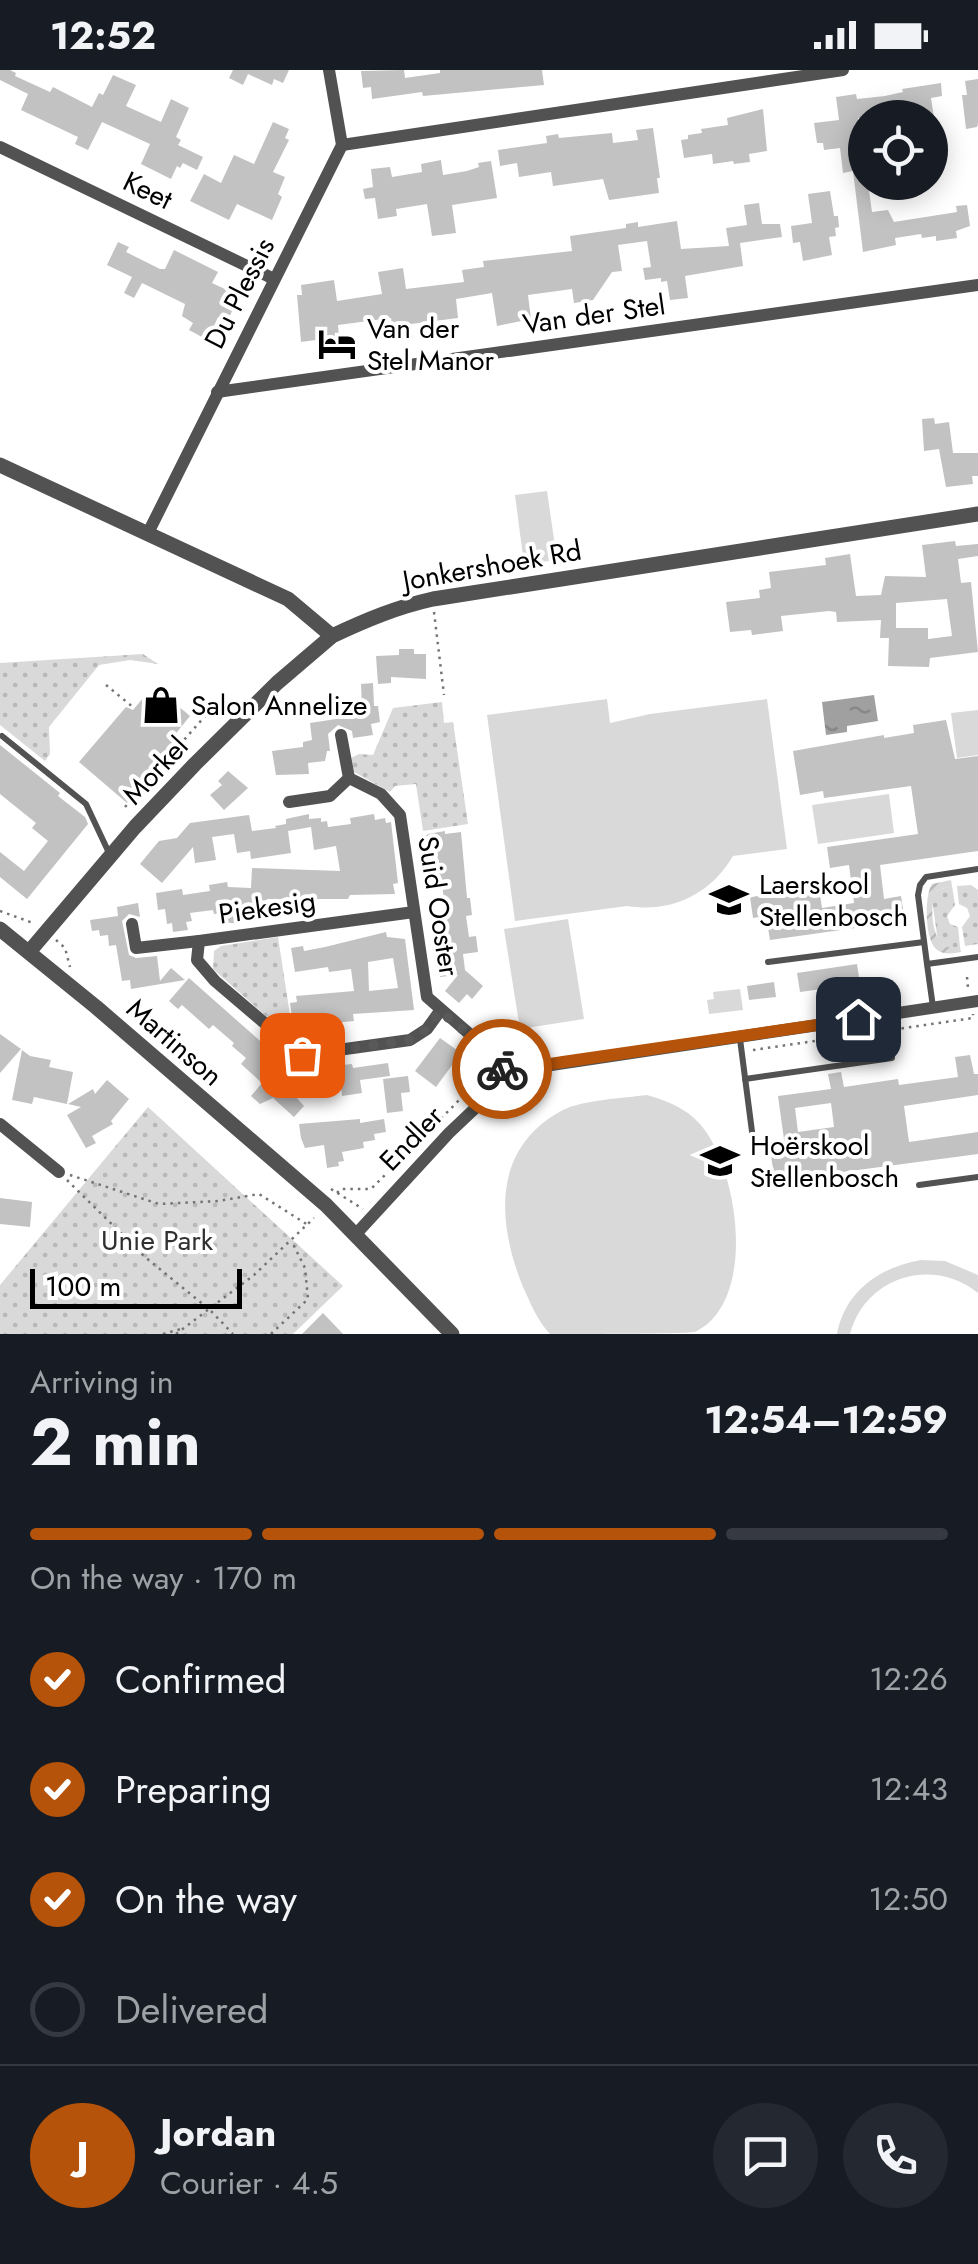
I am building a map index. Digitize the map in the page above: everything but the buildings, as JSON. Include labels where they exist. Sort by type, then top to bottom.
[{"type":"street","points":[[329,70],[342,145],[843,70]]},
{"type":"street","points":[[730,70],[733,86]]},
{"type":"street","name":"Du Plessis","points":[[148,533],[342,145]]},
{"type":"street","name":"Keet","points":[[0,147],[274,279]]},
{"type":"street","name":"Van der Stel","points":[[217,392],[978,285]]},
{"type":"street","points":[[0,466],[288,598],[332,636]]},
{"type":"street","name":"Jonkershoek Rd","points":[[332,636],[393,608],[433,599],[978,514]]},
{"type":"street","name":"Morkel","points":[[29,952],[110,856],[226,732],[332,636]]},
{"type":"street","points":[[288,802],[330,796],[349,778],[341,735]]},
{"type":"street","name":"Suid Ooster","points":[[349,778],[390,800],[400,815],[427,997],[488,1050],[508,1079]]},
{"type":"street","name":"Piekesig","points":[[414,912],[198,942],[199,966],[298,1054],[410,1040],[427,1029],[440,1011]]},
{"type":"street","points":[[132,924],[136,948],[198,942]]},
{"type":"street","name":"Martinson","points":[[0,929],[96,1007],[356,1234],[452,1334]]},
{"type":"street","name":"Endler","points":[[356,1234],[449,1133],[508,1079],[538,1066],[933,1008],[974,998]]},
{"type":"street","points":[[0,1124],[59,1172]]},
{"type":"lane","points":[[2,736],[86,804],[110,856]]},
{"type":"lane","points":[[933,1008],[918,896],[922,880],[931,875],[978,869]]},
{"type":"lane","points":[[768,962],[924,942]]},
{"type":"lane","points":[[927,964],[978,957]]},
{"type":"lane","points":[[739,1036],[754,1146]]},
{"type":"lane","points":[[745,1079],[892,1058]]},
{"type":"lane","points":[[919,1186],[978,1177]]},
{"type":"path","points":[[434,611],[444,695]]},
{"type":"path","points":[[106,685],[134,708]]},
{"type":"path","points":[[125,807],[206,715]]},
{"type":"path","points":[[175,748],[187,758]]},
{"type":"path","points":[[0,911],[39,926]]},
{"type":"path","points":[[967,977],[974,998]]},
{"type":"path","points":[[748,1051],[973,1018]]},
{"type":"path","points":[[372,1217],[338,1192],[341,1188],[371,1189],[489,1070]]},
{"type":"path","points":[[59,1172],[159,1204],[218,1202],[258,1194],[308,1225]]},
{"type":"path","points":[[59,1172],[145,1257],[233,1334]]},
{"type":"path","points":[[176,1334],[210,1310],[314,1218]]},
{"type":"path","points":[[271,1334],[308,1299],[304,1268],[291,1241]]},
{"type":"path","points":[[163,1334],[188,1328]]},
{"type":"green space","points":[[547,491],[557,560],[524,564],[515,495]]},
{"type":"green space","points":[[143,654],[158,664],[130,660],[99,665],[49,727],[50,754],[45,761],[0,725],[0,663]]},
{"type":"green space","points":[[607,699],[610,723],[767,699],[787,849],[733,856],[701,891],[674,904],[627,906],[515,921],[487,715]]},
{"type":"green space","points":[[442,702],[444,723],[453,722],[468,824],[423,831],[416,784],[395,786],[390,792],[354,772],[351,758],[373,755],[393,708]]},
{"type":"green space","points":[[978,710],[978,755],[957,758],[951,713]]},
{"type":"green space","points":[[889,794],[894,833],[818,844],[812,805]]},
{"type":"green space","points":[[951,880],[952,886],[938,890],[932,911],[940,942],[944,947],[960,947],[961,952],[949,953],[932,944],[927,907],[932,884]]},
{"type":"green space","points":[[971,885],[978,890],[978,944],[965,946],[962,927],[970,916],[967,908],[959,904],[957,886]]},
{"type":"green space","points":[[952,886],[955,905],[947,916],[950,924],[958,927],[960,947],[944,947],[938,942],[932,899],[938,890]]},
{"type":"green space","points":[[568,919],[584,1019],[520,1029],[504,929]]},
{"type":"green space","points":[[278,937],[294,1041],[213,969],[214,951],[221,946]]},
{"type":"green space","points":[[740,989],[743,1010],[709,1014],[707,1000],[714,999],[713,992]]},
{"type":"green space","points":[[647,1095],[695,1118],[713,1144],[724,1170],[736,1232],[735,1264],[728,1292],[715,1316],[695,1332],[550,1334],[523,1287],[508,1238],[506,1189],[512,1166],[523,1145],[540,1126],[563,1110]]},
{"type":"green space","name":"Unie Park","points":[[148,1107],[343,1286],[293,1334],[0,1334],[0,1285]]},
{"type":"green space","points":[[921,1260],[945,1261],[978,1275],[978,1293],[941,1276],[902,1278],[870,1298],[850,1334],[837,1334],[848,1305],[867,1284],[892,1268]]},
{"type":"water","points":[[874,695],[878,721],[847,726],[847,732],[826,735],[822,702]]},
{"type":"way so far","points":[[302,1055],[417,1038],[440,1011],[488,1050],[502,1069]]},
{"type":"place","name":"Van der Stel Manor","points":[[337,344]]},
{"type":"place","name":"Salon Annelize","points":[[161,705]]},
{"type":"place","name":"Laerskool Stellenbosch","points":[[729,900]]},
{"type":"place","name":"Hoërskool Stellenbosch","points":[[720,1161]]},
{"type":"route","points":[[502,1069],[508,1079],[538,1066],[858,1019]]}]
